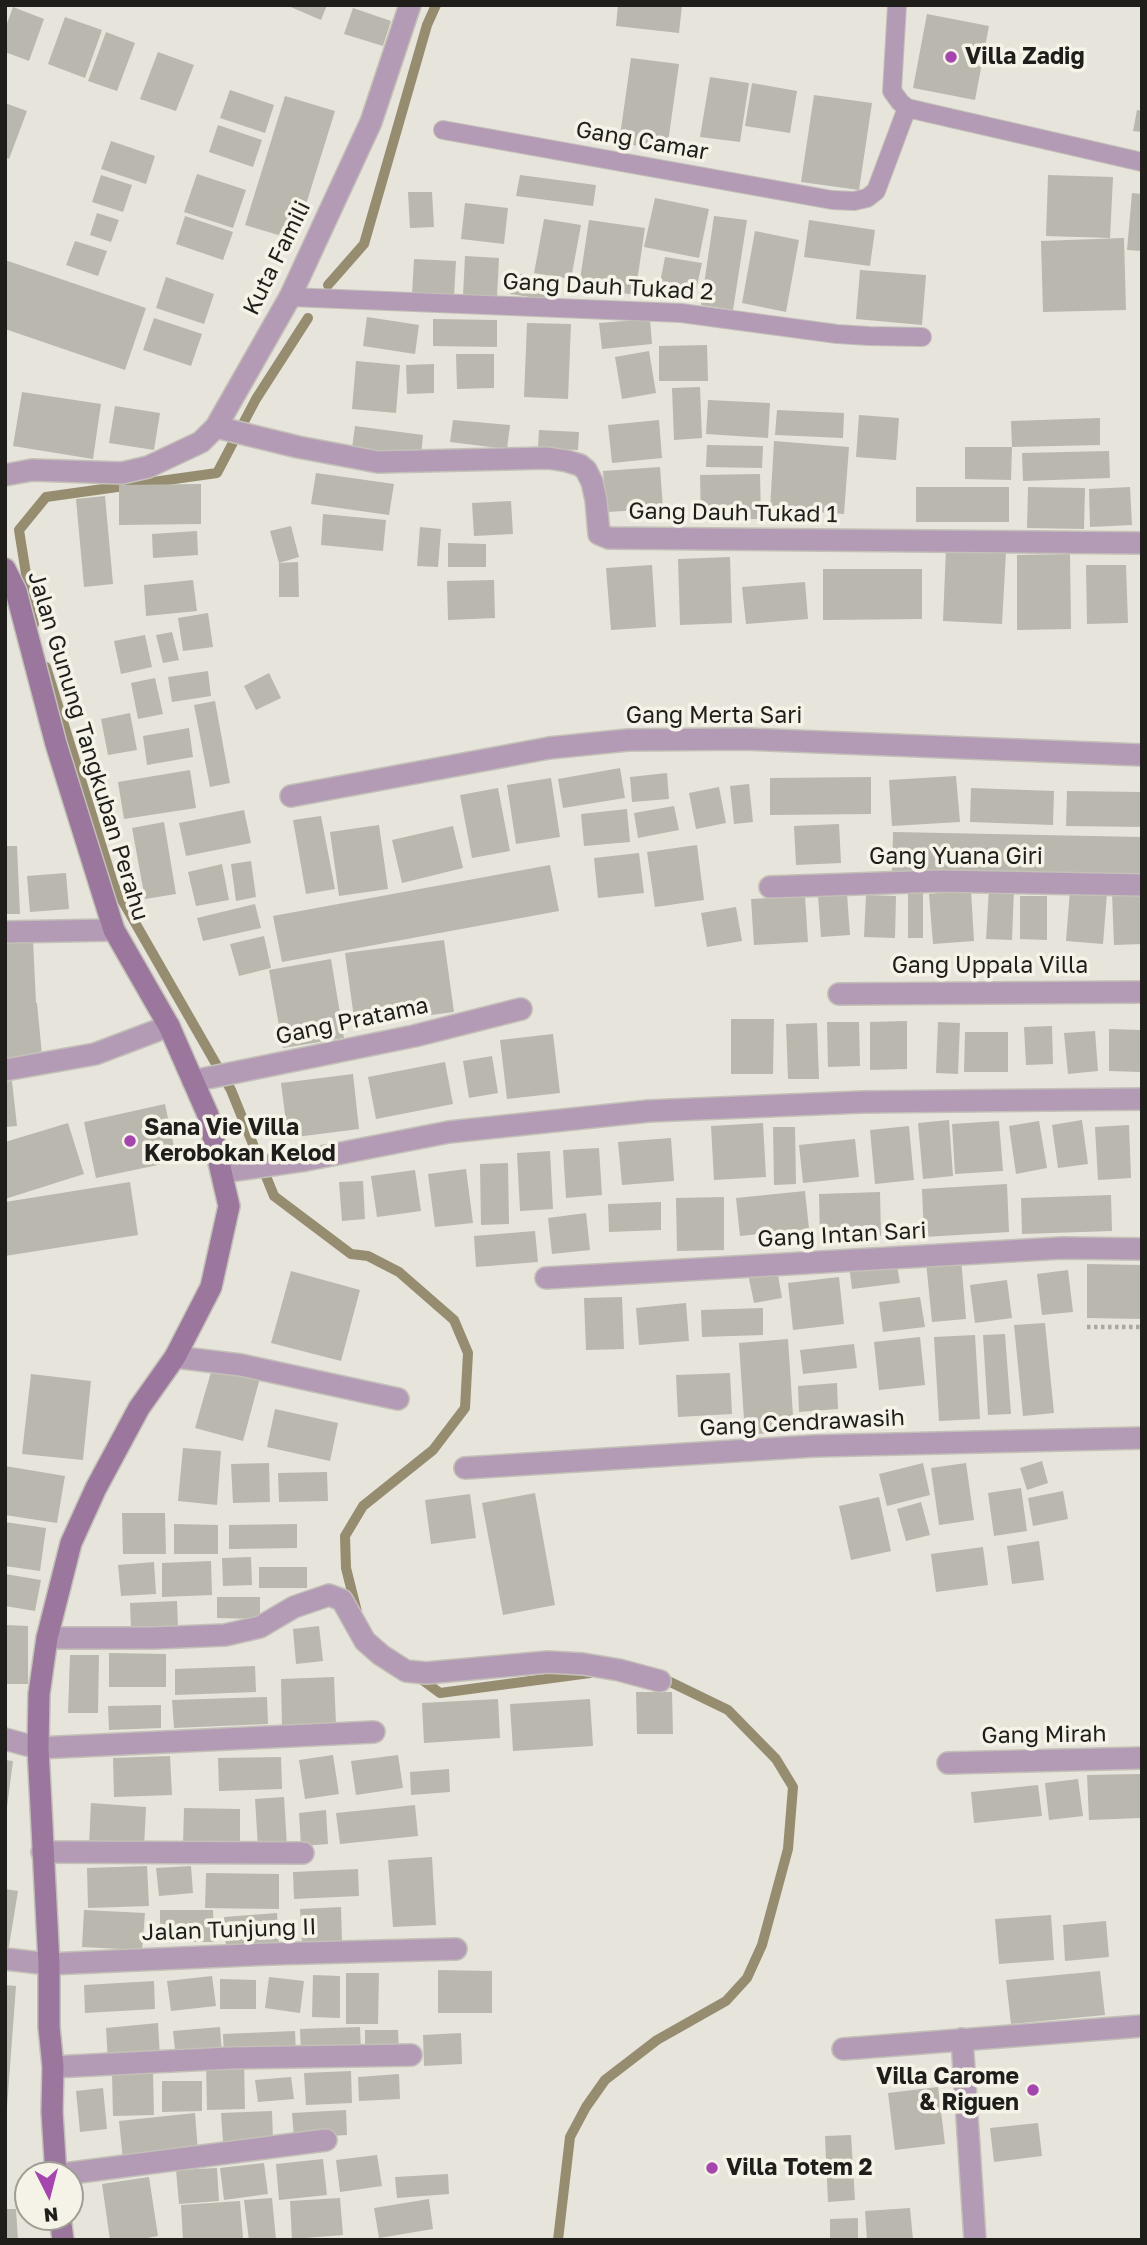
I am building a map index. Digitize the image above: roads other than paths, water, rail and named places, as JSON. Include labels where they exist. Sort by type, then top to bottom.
[{"type":"street","name":"Kuta Famili","points":[[5,475],[32,470],[122,473],[148,467],[175,456],[201,442],[216,427],[290,297],[371,122],[410,5]]},
{"type":"street","name":"Gang Dauh Tukad 1","points":[[216,427],[298,447],[379,462],[548,458],[567,461],[586,470],[596,500],[599,534],[609,538],[1142,543]]},
{"type":"street","name":"Jalan Gunung Tangkuban Perahu","points":[[5,569],[16,592],[56,744],[114,930],[169,1026],[208,1115],[229,1206],[211,1287],[174,1357],[139,1408],[96,1488],[71,1543],[47,1638],[38,1694],[38,1748],[55,2161]]},
{"type":"street","name":"Gang Merta Sari","points":[[290,796],[549,748],[628,740],[745,739],[1142,755]]},
{"type":"street","name":"Gang Yuana Giri","points":[[769,887],[940,881],[1142,885]]},
{"type":"street","points":[[5,932],[114,930]]},
{"type":"street","name":"Gang Uppala Villa","points":[[839,994],[1142,992]]},
{"type":"street","name":"Gang Pratama","points":[[193,1081],[414,1036],[521,1009]]},
{"type":"street","points":[[5,1070],[96,1054],[169,1026]]},
{"type":"street","points":[[222,1172],[306,1160],[449,1132],[649,1111],[862,1102],[1142,1099]]},
{"type":"street","name":"Gang Intan Sari","points":[[546,1278],[1062,1248],[1142,1248]]},
{"type":"street","points":[[174,1357],[241,1365],[398,1399]]},
{"type":"street","name":"Gang Cendrawasih","points":[[465,1468],[814,1446],[1142,1438]]},
{"type":"street","points":[[47,1638],[225,1635],[260,1627],[294,1607],[329,1595],[342,1600],[365,1641],[406,1671],[426,1673],[548,1662],[607,1668],[660,1681]]},
{"type":"street","points":[[5,1739],[38,1748],[374,1732]]},
{"type":"street","name":"Gang Mirah","points":[[948,1763],[1142,1758]]},
{"type":"street","points":[[43,1852],[303,1853]]},
{"type":"street","name":"Jalan Tunjung II","points":[[5,1959],[49,1964],[456,1949]]},
{"type":"street","points":[[843,2049],[1142,2026]]},
{"type":"street","points":[[962,2039],[975,2240]]},
{"type":"street","points":[[53,2067],[231,2058],[411,2055]]},
{"type":"street","points":[[84,2171],[326,2140]]},
{"type":"lane","points":[[897,5],[892,91],[907,108],[1142,162]]},
{"type":"lane","name":"Gang Camar","points":[[443,130],[832,200],[854,201],[867,198],[876,191],[907,108]]},
{"type":"lane","name":"Gang Dauh Tukad 2","points":[[290,297],[681,313],[837,334],[922,337]]},
{"type":"waterway","points":[[328,285],[364,244],[427,25],[436,5]]},
{"type":"waterway","points":[[34,624],[19,530],[46,497],[217,473],[256,399],[308,318]]},
{"type":"waterway","points":[[46,667],[114,886],[231,1090],[274,1196],[351,1254],[368,1256],[399,1272],[454,1320],[468,1353],[465,1408],[433,1450],[363,1506],[345,1536],[346,1568],[357,1612]]},
{"type":"waterway","points":[[417,1676],[440,1693],[590,1673]]},
{"type":"waterway","points":[[558,2240],[570,2137],[586,2107],[605,2080],[657,2040],[726,2001],[747,1978],[762,1945],[788,1849],[793,1787],[776,1759],[728,1710],[660,1677]]},
{"type":"place","name":"Villa Zadig","points":[[951,57]]},
{"type":"place","name":"Sana Vie Villa Kerobokan Kelod","points":[[130,1141]]},
{"type":"place","name":"Villa Carome & Riguen","points":[[1033,2090]]},
{"type":"place","name":"Villa Totem 2","points":[[712,2168]]}]
